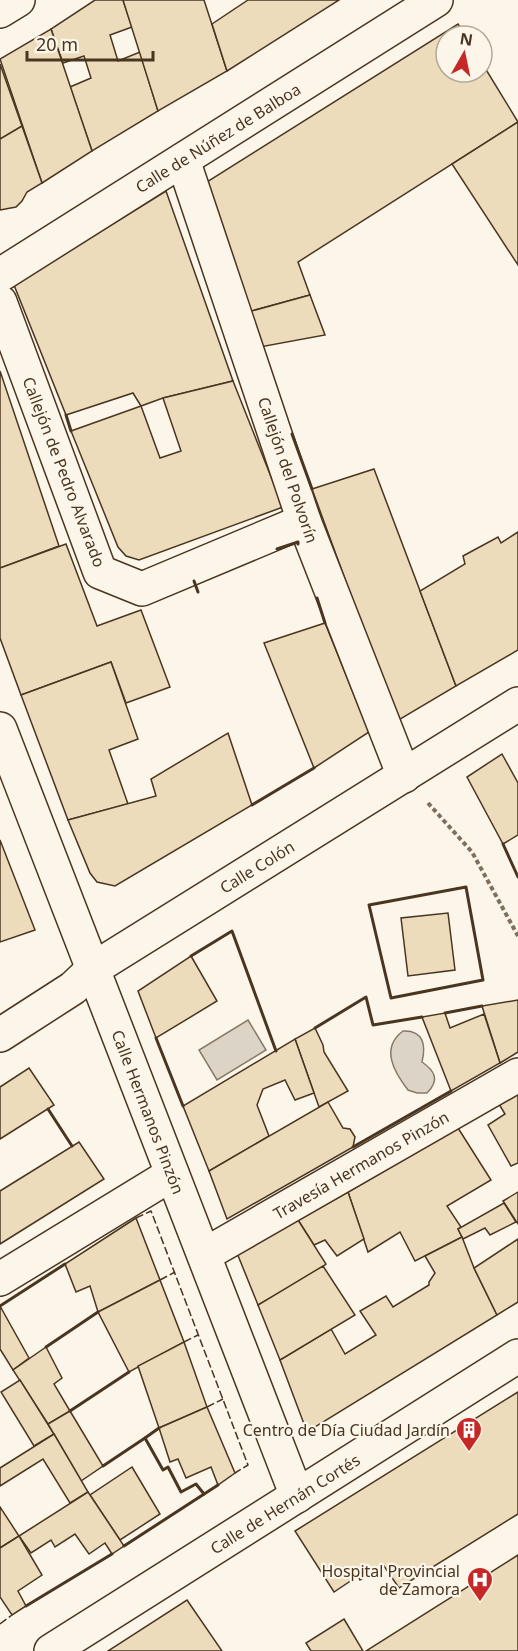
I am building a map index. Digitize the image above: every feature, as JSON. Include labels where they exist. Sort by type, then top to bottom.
[{"type":"street","points":[[0,11],[18,0]]},
{"type":"street","name":"Calle de Núñez de Balboa","points":[[0,276],[436,0]]},
{"type":"street","name":"Callejón del Polvorín","points":[[183,160],[304,521],[404,776]]},
{"type":"street","name":"Callejón de Pedro Alvarado","points":[[0,302],[100,572],[142,589],[304,521]]},
{"type":"street","name":"Calle Colón","points":[[0,1035],[83,979],[518,704]]},
{"type":"street","points":[[479,729],[518,726]]},
{"type":"street","name":"Calle Hermanos Pinzón","points":[[0,729],[83,979],[172,1174],[297,1496]]},
{"type":"street","points":[[0,1010],[83,979]]},
{"type":"street","name":"Travesía Hermanos Pinzón","points":[[204,1255],[518,1075]]},
{"type":"street","points":[[0,1279],[172,1174]]},
{"type":"street","name":"Calle de Hernán Cortés","points":[[51,1651],[518,1356]]},
{"type":"path","points":[[404,776],[472,852],[518,936]]},
{"type":"shaded area","points":[[248,1020],[266,1050],[217,1080],[199,1050]]},
{"type":"shaded area","points":[[403,1031],[415,1033],[422,1040],[424,1050],[422,1062],[433,1072],[435,1080],[427,1093],[408,1090],[394,1068],[392,1045]]},
{"type":"building","points":[[95,0],[123,0],[132,27],[110,35],[118,61],[140,52],[158,111],[92,151],[70,87],[91,78],[84,56],[63,63],[51,29]]},
{"type":"building","points":[[123,0],[204,0],[227,71],[158,111]]},
{"type":"building","points":[[248,0],[339,0],[227,71],[212,24]]},
{"type":"building","points":[[51,29],[92,151],[42,183],[0,59]]},
{"type":"building","points":[[434,39],[434,84],[494,83],[518,122],[298,262],[310,295],[248,312],[202,185]]},
{"type":"building","points":[[0,64],[22,126],[0,139]]},
{"type":"building","points":[[518,122],[518,265],[452,164]]},
{"type":"building","points":[[22,126],[42,183],[27,192],[16,207],[0,210],[0,139]]},
{"type":"building","points":[[166,191],[233,381],[163,398],[141,406],[133,393],[66,415],[14,285]]},
{"type":"building","points":[[310,295],[325,335],[260,347],[248,312]]},
{"type":"building","points":[[0,371],[59,546],[0,568]]},
{"type":"building","points":[[233,381],[283,507],[139,560],[126,556],[118,547],[71,431],[141,406],[160,458],[181,451],[163,398]]},
{"type":"building","points":[[374,469],[456,686],[397,721],[312,489]]},
{"type":"building","points":[[518,532],[518,650],[456,686],[420,591],[465,564],[463,556],[498,537],[501,543]]},
{"type":"building","points":[[66,544],[97,626],[141,610],[170,687],[126,703],[111,662],[21,695],[0,638],[0,568]]},
{"type":"building","points":[[325,623],[369,732],[314,768],[264,643]]},
{"type":"building","points":[[111,662],[138,739],[109,750],[128,804],[68,820],[21,695]]},
{"type":"building","points":[[228,733],[252,805],[115,886],[97,882],[90,873],[68,820],[156,796],[151,779]]},
{"type":"building","points":[[502,754],[518,783],[518,835],[503,844],[467,777]]},
{"type":"building","points":[[0,840],[35,930],[0,942]]},
{"type":"building","points":[[448,913],[455,970],[408,976],[401,918]]},
{"type":"building","points":[[191,956],[217,1001],[156,1038],[138,991]]},
{"type":"building","points":[[518,1000],[518,1052],[500,1063],[482,1006]]},
{"type":"building","points":[[445,1013],[450,1028],[484,1014],[500,1063],[451,1091],[422,1017]]},
{"type":"building","points":[[315,1028],[324,1052],[348,1091],[319,1107],[295,1039]]},
{"type":"building","points":[[295,1039],[314,1093],[295,1100],[285,1080],[263,1089],[257,1105],[269,1136],[209,1171],[183,1106]]},
{"type":"building","points":[[29,1068],[54,1105],[0,1139],[0,1087]]},
{"type":"building","points":[[518,1093],[518,1163],[511,1166],[488,1125],[505,1114],[499,1104]]},
{"type":"building","points":[[328,1102],[343,1128],[350,1129],[355,1137],[353,1147],[227,1219],[209,1171]]},
{"type":"building","points":[[458,1128],[491,1180],[447,1206],[461,1227],[458,1229],[462,1237],[415,1261],[400,1232],[368,1252],[348,1192]]},
{"type":"building","points":[[79,1142],[104,1179],[0,1244],[0,1191]]},
{"type":"building","points":[[348,1192],[364,1239],[337,1256],[325,1240],[314,1245],[298,1220]]},
{"type":"building","points":[[518,1192],[518,1224],[503,1201]]},
{"type":"building","points":[[504,1203],[516,1222],[490,1235],[485,1228],[463,1239],[458,1229]]},
{"type":"building","points":[[136,1218],[160,1280],[98,1312],[90,1286],[76,1292],[65,1264]]},
{"type":"building","points":[[298,1220],[326,1264],[313,1274],[258,1305],[237,1253]]},
{"type":"building","points":[[462,1237],[497,1315],[307,1432],[280,1360],[331,1329],[345,1354],[376,1335],[360,1311],[386,1296],[393,1307],[429,1285],[435,1273],[425,1256]]},
{"type":"building","points":[[518,1239],[518,1302],[497,1315],[474,1268]]},
{"type":"building","points":[[323,1266],[355,1315],[280,1360],[258,1305]]},
{"type":"building","points":[[160,1280],[184,1342],[129,1372],[98,1312]]},
{"type":"building","points":[[0,1306],[29,1358],[13,1370],[0,1349]]},
{"type":"building","points":[[184,1342],[207,1407],[159,1428],[138,1366]]},
{"type":"building","points":[[46,1347],[62,1378],[54,1384],[70,1411],[48,1424],[13,1370]]},
{"type":"building","points":[[20,1380],[54,1434],[34,1446],[1,1392]]},
{"type":"building","name":"Centro de Día Ciudad Jardín","points":[[518,1392],[518,1514],[399,1588],[384,1566],[360,1580],[358,1576],[334,1592],[295,1531]]},
{"type":"building","points":[[207,1407],[235,1473],[218,1485],[211,1467],[186,1478],[178,1459],[170,1462],[159,1428]]},
{"type":"building","points":[[70,1411],[103,1466],[81,1481],[48,1424]]},
{"type":"building","points":[[54,1434],[88,1492],[70,1503],[43,1459],[0,1486],[0,1468]]},
{"type":"building","points":[[132,1467],[160,1514],[120,1540],[90,1495]]},
{"type":"building","points":[[88,1492],[124,1546],[112,1554],[105,1543],[89,1554],[75,1534],[55,1547],[51,1540],[31,1553],[19,1536]]},
{"type":"building","points":[[0,1507],[19,1536],[0,1548]]},
{"type":"building","points":[[19,1536],[42,1575],[18,1591],[26,1606],[12,1615],[0,1597],[0,1548]]},
{"type":"building","name":"Hospital Provincial de Zamora","points":[[518,1555],[518,1651],[366,1651]]},
{"type":"building","points":[[187,1600],[222,1651],[108,1651]]},
{"type":"building","name":"Hospital Provincial de Zamora","points":[[344,1619],[363,1651],[311,1651],[306,1643]]},
{"type":"fence","points":[[136,1218],[151,1211],[248,1465],[235,1473]]},
{"type":"fence","points":[[160,1280],[175,1272]]},
{"type":"fence","points":[[184,1342],[198,1335]]},
{"type":"fence","points":[[207,1407],[223,1399]]},
{"type":"fence","points":[[0,1624],[12,1615]]},
{"type":"wall","points":[[66,415],[71,431]]},
{"type":"wall","points":[[292,434],[312,489]]},
{"type":"wall","points":[[277,549],[298,542],[298,544]]},
{"type":"wall","points":[[194,581],[198,592]]},
{"type":"wall","points":[[317,598],[325,623]]},
{"type":"wall","points":[[252,805],[314,768]]},
{"type":"wall","points":[[503,844],[518,877]]},
{"type":"wall","points":[[466,887],[483,980],[391,998],[369,905],[466,887]]},
{"type":"wall","points":[[191,956],[232,931],[276,1051]]},
{"type":"wall","points":[[315,1028],[366,997],[373,1025],[422,1017]]},
{"type":"wall","points":[[445,1013],[482,1006]]},
{"type":"wall","points":[[156,1038],[183,1106]]},
{"type":"wall","points":[[353,1147],[451,1091]]},
{"type":"wall","points":[[48,1109],[72,1146]]},
{"type":"wall","points":[[0,1306],[65,1264]]},
{"type":"wall","points":[[46,1347],[98,1312]]},
{"type":"wall","points":[[70,1411],[129,1372]]},
{"type":"wall","points":[[145,1438],[159,1428]]},
{"type":"wall","points":[[103,1466],[145,1438],[163,1470],[168,1467],[181,1492],[196,1484],[204,1494]]},
{"type":"wall","points":[[124,1546],[218,1485]]},
{"type":"wall","points":[[26,1606],[112,1554]]},
{"type":"place","name":"Centro de Día Ciudad Jardín","points":[[469,1453]]},
{"type":"place","name":"Hospital Provincial de Zamora","points":[[480,1603]]}]
